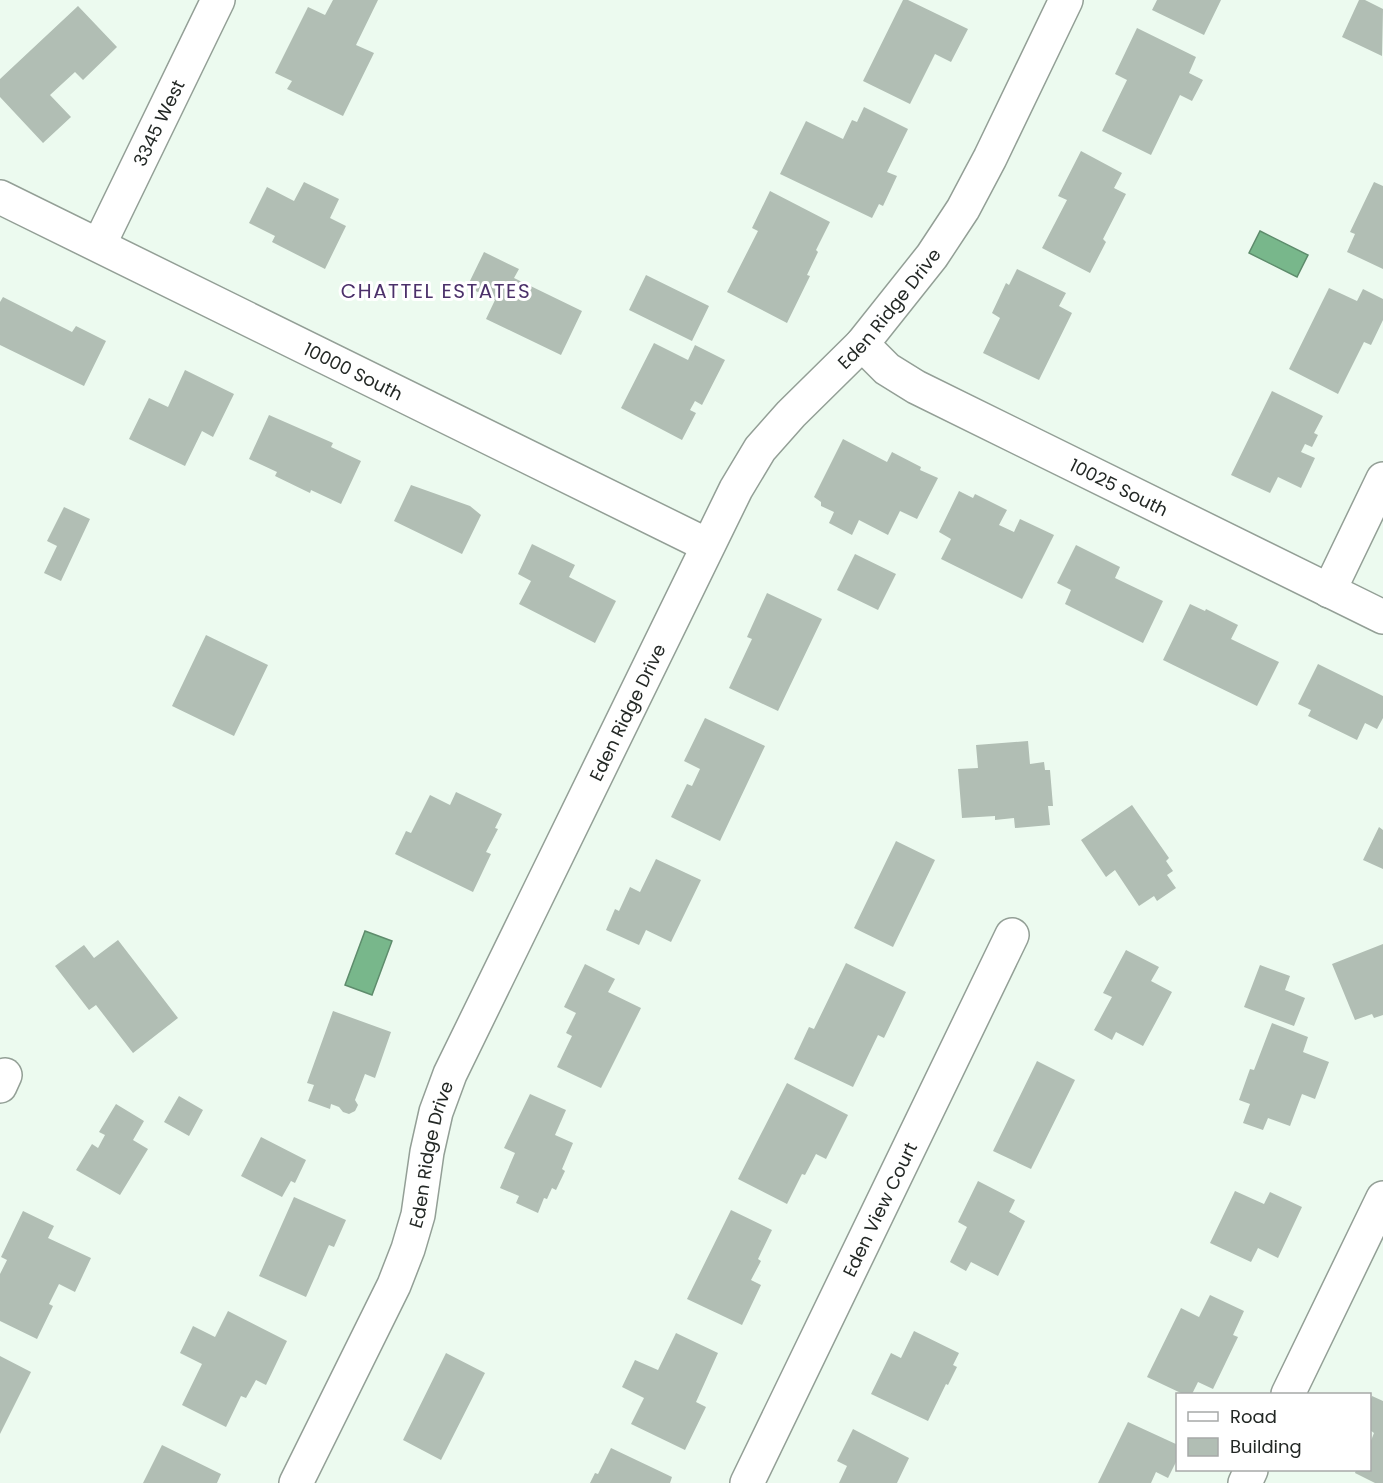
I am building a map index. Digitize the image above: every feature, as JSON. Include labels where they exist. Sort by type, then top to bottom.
[{"type":"street","name":"3345 West","points":[[99,245],[218,0]]},
{"type":"street","name":"Eden Ridge Drive","points":[[305,1480],[394,1285],[408,1249],[418,1215],[427,1152],[436,1112],[450,1074],[707,545],[760,449],[790,414],[862,344],[932,256],[963,208],[990,158],[1066,0]]},
{"type":"street","name":"10000 South","points":[[0,197],[707,545]]},
{"type":"street","name":"10025 South","points":[[862,344],[888,369],[916,387],[1383,617]]},
{"type":"street","points":[[1329,591],[1383,478]]},
{"type":"street","name":"Eden View Court","points":[[747,1483],[1012,935]]},
{"type":"street","points":[[1289,1393],[1383,1198]]},
{"type":"shaded area","points":[[1260,231],[1308,255],[1297,277],[1249,253]]},
{"type":"shaded area","points":[[365,931],[392,941],[372,995],[345,985]]},
{"type":"building","points":[[333,0],[378,0],[356,45],[374,53],[343,116],[287,89],[292,81],[275,73],[308,7],[325,15]]},
{"type":"building","points":[[903,0],[908,0],[968,29],[951,62],[935,54],[910,104],[863,81]]},
{"type":"building","points":[[1157,0],[1221,0],[1204,35],[1152,10]]},
{"type":"building","points":[[1359,0],[1365,0],[1383,9],[1382,56],[1342,37]]},
{"type":"building","points":[[78,6],[117,47],[83,80],[75,72],[50,95],[71,117],[43,143],[0,97],[0,79]]},
{"type":"building","points":[[1137,28],[1196,57],[1189,73],[1203,80],[1192,101],[1180,95],[1151,155],[1102,131],[1127,80],[1115,74]]},
{"type":"building","points":[[864,107],[908,129],[887,172],[897,176],[883,206],[879,204],[872,218],[780,174],[806,121],[843,139],[852,120],[857,122]]},
{"type":"building","points":[[1081,151],[1122,173],[1114,188],[1126,194],[1103,239],[1106,242],[1090,273],[1042,248],[1067,200],[1058,196]]},
{"type":"building","points":[[304,182],[339,199],[330,218],[346,226],[325,269],[272,242],[275,236],[249,223],[267,187],[294,201]]},
{"type":"building","points":[[1374,182],[1383,186],[1383,269],[1347,252],[1355,234],[1350,232]]},
{"type":"building","points":[[770,191],[830,222],[816,250],[818,252],[807,275],[810,276],[787,323],[727,292],[758,231],[752,228]]},
{"type":"building","points":[[484,252],[519,269],[514,278],[582,311],[561,355],[486,319],[495,300],[467,287]]},
{"type":"building","points":[[1017,269],[1066,293],[1059,306],[1072,313],[1039,380],[983,353],[1000,318],[992,313],[1006,283],[1009,285]]},
{"type":"building","points":[[646,275],[709,306],[692,341],[629,310]]},
{"type":"building","points":[[1329,288],[1357,301],[1363,289],[1383,299],[1383,320],[1371,345],[1364,342],[1338,394],[1289,369]]},
{"type":"building","points":[[3,297],[72,332],[76,326],[106,341],[84,386],[0,345],[0,302]]},
{"type":"building","points":[[654,343],[688,360],[695,345],[725,360],[702,405],[695,401],[690,410],[696,413],[682,440],[621,408]]},
{"type":"building","points":[[185,370],[234,394],[213,437],[202,431],[185,466],[129,439],[149,398],[168,407]]},
{"type":"building","points":[[1272,391],[1323,416],[1314,433],[1318,435],[1312,447],[1305,444],[1301,452],[1315,458],[1301,488],[1278,477],[1270,493],[1231,475]]},
{"type":"building","points":[[269,415],[333,443],[331,447],[361,461],[341,504],[311,490],[310,493],[275,476],[277,472],[249,459]]},
{"type":"building","points":[[843,439],[887,462],[892,452],[921,467],[920,470],[938,478],[917,519],[900,511],[888,535],[859,520],[852,535],[829,523],[834,512],[821,506],[821,502],[814,497]]},
{"type":"building","points":[[411,485],[470,506],[481,515],[462,554],[394,521]]},
{"type":"building","points":[[959,491],[973,498],[975,494],[1007,510],[999,525],[1014,532],[1020,519],[1054,535],[1022,599],[941,559],[951,539],[939,532]]},
{"type":"building","points":[[64,507],[90,519],[61,581],[44,573],[57,546],[47,541]]},
{"type":"building","points":[[532,544],[575,565],[569,577],[616,601],[595,643],[519,604],[531,581],[518,574]]},
{"type":"building","points":[[1076,545],[1120,567],[1115,578],[1163,601],[1143,643],[1065,604],[1071,590],[1057,583]]},
{"type":"building","points":[[855,554],[896,574],[878,610],[837,590]]},
{"type":"building","points":[[767,593],[822,619],[778,711],[729,688],[752,639],[747,637]]},
{"type":"building","points":[[1190,604],[1205,611],[1206,609],[1238,625],[1231,639],[1279,662],[1257,706],[1163,660]]},
{"type":"building","points":[[206,635],[268,665],[234,736],[172,706]]},
{"type":"building","points":[[1318,664],[1383,696],[1383,718],[1377,729],[1365,723],[1357,740],[1308,716],[1311,710],[1298,704]]},
{"type":"building","points":[[705,718],[765,746],[720,841],[671,817],[687,784],[692,786],[700,769],[684,761]]},
{"type":"building","points":[[1028,741],[1030,764],[1044,762],[1045,770],[1050,770],[1053,806],[1048,806],[1050,825],[1015,828],[1014,818],[995,820],[995,816],[962,818],[958,769],[978,768],[976,745]]},
{"type":"building","points":[[456,792],[502,814],[495,828],[498,829],[486,852],[491,854],[473,892],[395,854],[406,831],[411,833],[430,795],[450,805]]},
{"type":"building","points":[[1132,805],[1169,858],[1166,861],[1173,871],[1167,875],[1176,888],[1157,901],[1154,896],[1139,906],[1115,870],[1106,877],[1081,840]]},
{"type":"building","points":[[1379,827],[1383,830],[1383,869],[1363,860]]},
{"type":"building","points":[[896,841],[935,860],[893,947],[854,928]]},
{"type":"building","points":[[656,859],[701,880],[671,942],[646,930],[639,945],[606,930],[615,909],[619,911],[630,887],[640,892]]},
{"type":"building","points":[[118,940],[178,1018],[133,1053],[96,1005],[89,1010],[55,966],[84,945],[94,958]]},
{"type":"building","points":[[1383,944],[1383,1015],[1374,1018],[1372,1014],[1355,1020],[1332,964]]},
{"type":"building","points":[[1126,950],[1159,967],[1151,981],[1172,992],[1143,1046],[1116,1032],[1112,1040],[1094,1030],[1112,997],[1103,993]]},
{"type":"building","points":[[846,963],[906,992],[884,1038],[878,1035],[853,1087],[794,1059],[809,1027],[814,1029]]},
{"type":"building","points":[[585,964],[615,979],[608,992],[641,1008],[601,1088],[557,1067],[572,1036],[566,1033],[576,1013],[564,1007]]},
{"type":"building","points":[[1260,965],[1290,976],[1285,990],[1305,998],[1294,1026],[1244,1007]]},
{"type":"building","points":[[333,1011],[391,1032],[375,1078],[365,1074],[355,1100],[358,1105],[355,1111],[349,1114],[331,1104],[330,1109],[308,1101],[314,1085],[307,1083]]},
{"type":"building","points":[[1272,1023],[1308,1037],[1303,1052],[1329,1062],[1315,1099],[1302,1094],[1290,1126],[1268,1118],[1263,1130],[1243,1123],[1250,1104],[1239,1100],[1250,1069],[1254,1070]]},
{"type":"building","points":[[1037,1061],[1075,1080],[1031,1169],[993,1151]]},
{"type":"building","points":[[787,1083],[848,1115],[826,1159],[816,1154],[805,1175],[802,1174],[787,1204],[738,1179]]},
{"type":"building","points":[[530,1094],[566,1110],[555,1135],[573,1143],[562,1169],[565,1171],[556,1190],[552,1188],[547,1199],[544,1198],[538,1213],[516,1203],[519,1196],[500,1188],[515,1153],[504,1148]]},
{"type":"building","points":[[179,1096],[203,1110],[189,1136],[164,1122]]},
{"type":"building","points":[[116,1104],[144,1121],[133,1140],[148,1149],[120,1195],[76,1170],[92,1144],[98,1148],[105,1135],[99,1132]]},
{"type":"building","points":[[261,1137],[306,1160],[295,1183],[291,1181],[282,1197],[241,1176]]},
{"type":"building","points":[[978,1181],[1015,1200],[1009,1212],[1025,1221],[998,1276],[971,1262],[966,1271],[950,1262],[967,1227],[958,1222]]},
{"type":"building","points":[[1235,1191],[1264,1204],[1270,1192],[1302,1207],[1278,1258],[1258,1248],[1251,1262],[1210,1243]]},
{"type":"building","points":[[294,1197],[346,1220],[334,1247],[329,1245],[306,1297],[259,1276]]},
{"type":"building","points":[[731,1210],[772,1230],[758,1259],[761,1261],[751,1280],[761,1285],[742,1325],[687,1299]]},
{"type":"building","points":[[23,1211],[54,1226],[48,1238],[91,1258],[75,1292],[59,1284],[49,1304],[53,1306],[37,1339],[0,1321],[0,1274],[7,1260],[1,1257]]},
{"type":"building","points":[[1210,1295],[1244,1311],[1233,1335],[1238,1337],[1213,1389],[1198,1382],[1192,1393],[1181,1393],[1147,1377],[1181,1308],[1199,1317]]},
{"type":"building","points":[[228,1311],[287,1341],[266,1385],[256,1380],[246,1398],[241,1396],[226,1427],[182,1405],[202,1364],[180,1353],[193,1326],[215,1337]]},
{"type":"building","points":[[914,1331],[959,1353],[953,1365],[957,1367],[928,1421],[871,1394],[891,1353],[901,1358]]},
{"type":"building","points":[[676,1333],[718,1353],[696,1402],[706,1407],[685,1450],[631,1424],[644,1398],[622,1387],[635,1360],[658,1370]]},
{"type":"building","points":[[446,1353],[485,1373],[441,1460],[403,1440]]},
{"type":"building","points":[[0,1356],[31,1372],[0,1434]]},
{"type":"building","points":[[1372,1396],[1383,1401],[1383,1483],[1375,1483],[1355,1473],[1356,1471],[1371,1471],[1371,1440],[1374,1433],[1371,1431]]},
{"type":"building","points":[[1128,1422],[1176,1444],[1176,1462],[1168,1478],[1156,1472],[1151,1483],[1098,1483]]},
{"type":"building","points":[[853,1429],[909,1458],[897,1483],[839,1483],[847,1466],[837,1461]]},
{"type":"building","points":[[162,1445],[221,1474],[217,1483],[143,1483]]},
{"type":"building","points":[[611,1448],[672,1477],[670,1483],[590,1483],[595,1473],[598,1474]]},
{"type":"district","name":"CHATTEL ESTATES","points":[[436,291]]}]
